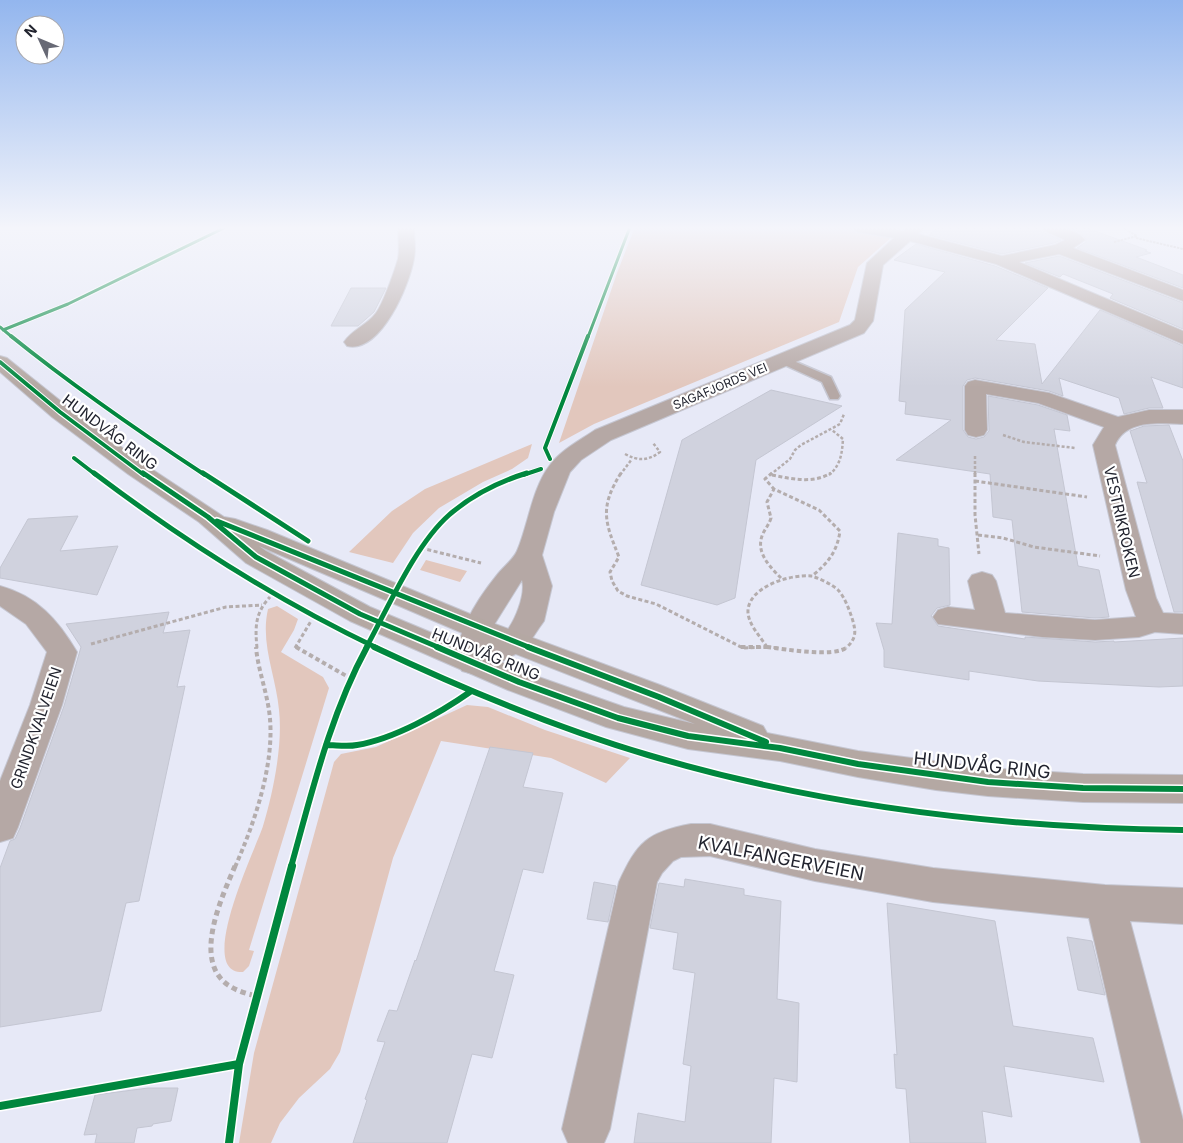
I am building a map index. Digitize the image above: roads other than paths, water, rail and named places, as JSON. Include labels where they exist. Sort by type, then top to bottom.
[{"type":"main road","name":"HUNDVÅG RING","points":[[3,368],[136,468],[208,518],[256,558],[289,577],[360,614],[473,663],[618,718],[688,736],[780,748],[858,764],[962,779],[1083,788],[1183,790]]},
{"type":"main road","name":"HUNDVÅG RING","points":[[208,518],[279,544],[477,628],[697,711],[780,748]]},
{"type":"street","points":[[354,342],[372,328],[384,315],[398,280]]},
{"type":"street","name":"SAGAFJORDS VEI","points":[[473,663],[477,628],[507,580],[529,555],[541,512],[555,477],[566,461],[582,448],[604,435],[846,334],[862,325],[868,306],[872,280]]},
{"type":"street","points":[[1048,280],[1183,338]]},
{"type":"street","points":[[1141,280],[1183,297]]},
{"type":"street","points":[[1130,315],[1183,297]]},
{"type":"street","points":[[976,430],[975,386],[1042,397],[1120,425],[1148,417],[1183,417]]},
{"type":"street","name":"VESTRIKROKEN","points":[[1120,425],[1106,437],[1104,445],[1138,587],[1153,622]]},
{"type":"street","points":[[473,663],[514,642],[529,621],[538,586],[529,555]]},
{"type":"street","points":[[982,581],[992,621]]},
{"type":"street","name":"GRINDKVALVEIEN","points":[[0,595],[24,607],[50,632],[62,652],[46,705],[0,827]]},
{"type":"street","points":[[948,616],[1042,627],[1094,630],[1139,627],[1153,622],[1183,624]]},
{"type":"street","name":"KVALFANGERVEIEN","points":[[586,1129],[638,882],[648,862],[660,850],[674,843],[691,840],[710,840],[815,865],[933,885],[1105,902],[1183,906]]},
{"type":"street","points":[[1105,902],[1164,1143]]},
{"type":"lane","points":[[782,360],[827,380],[834,396]]}]
